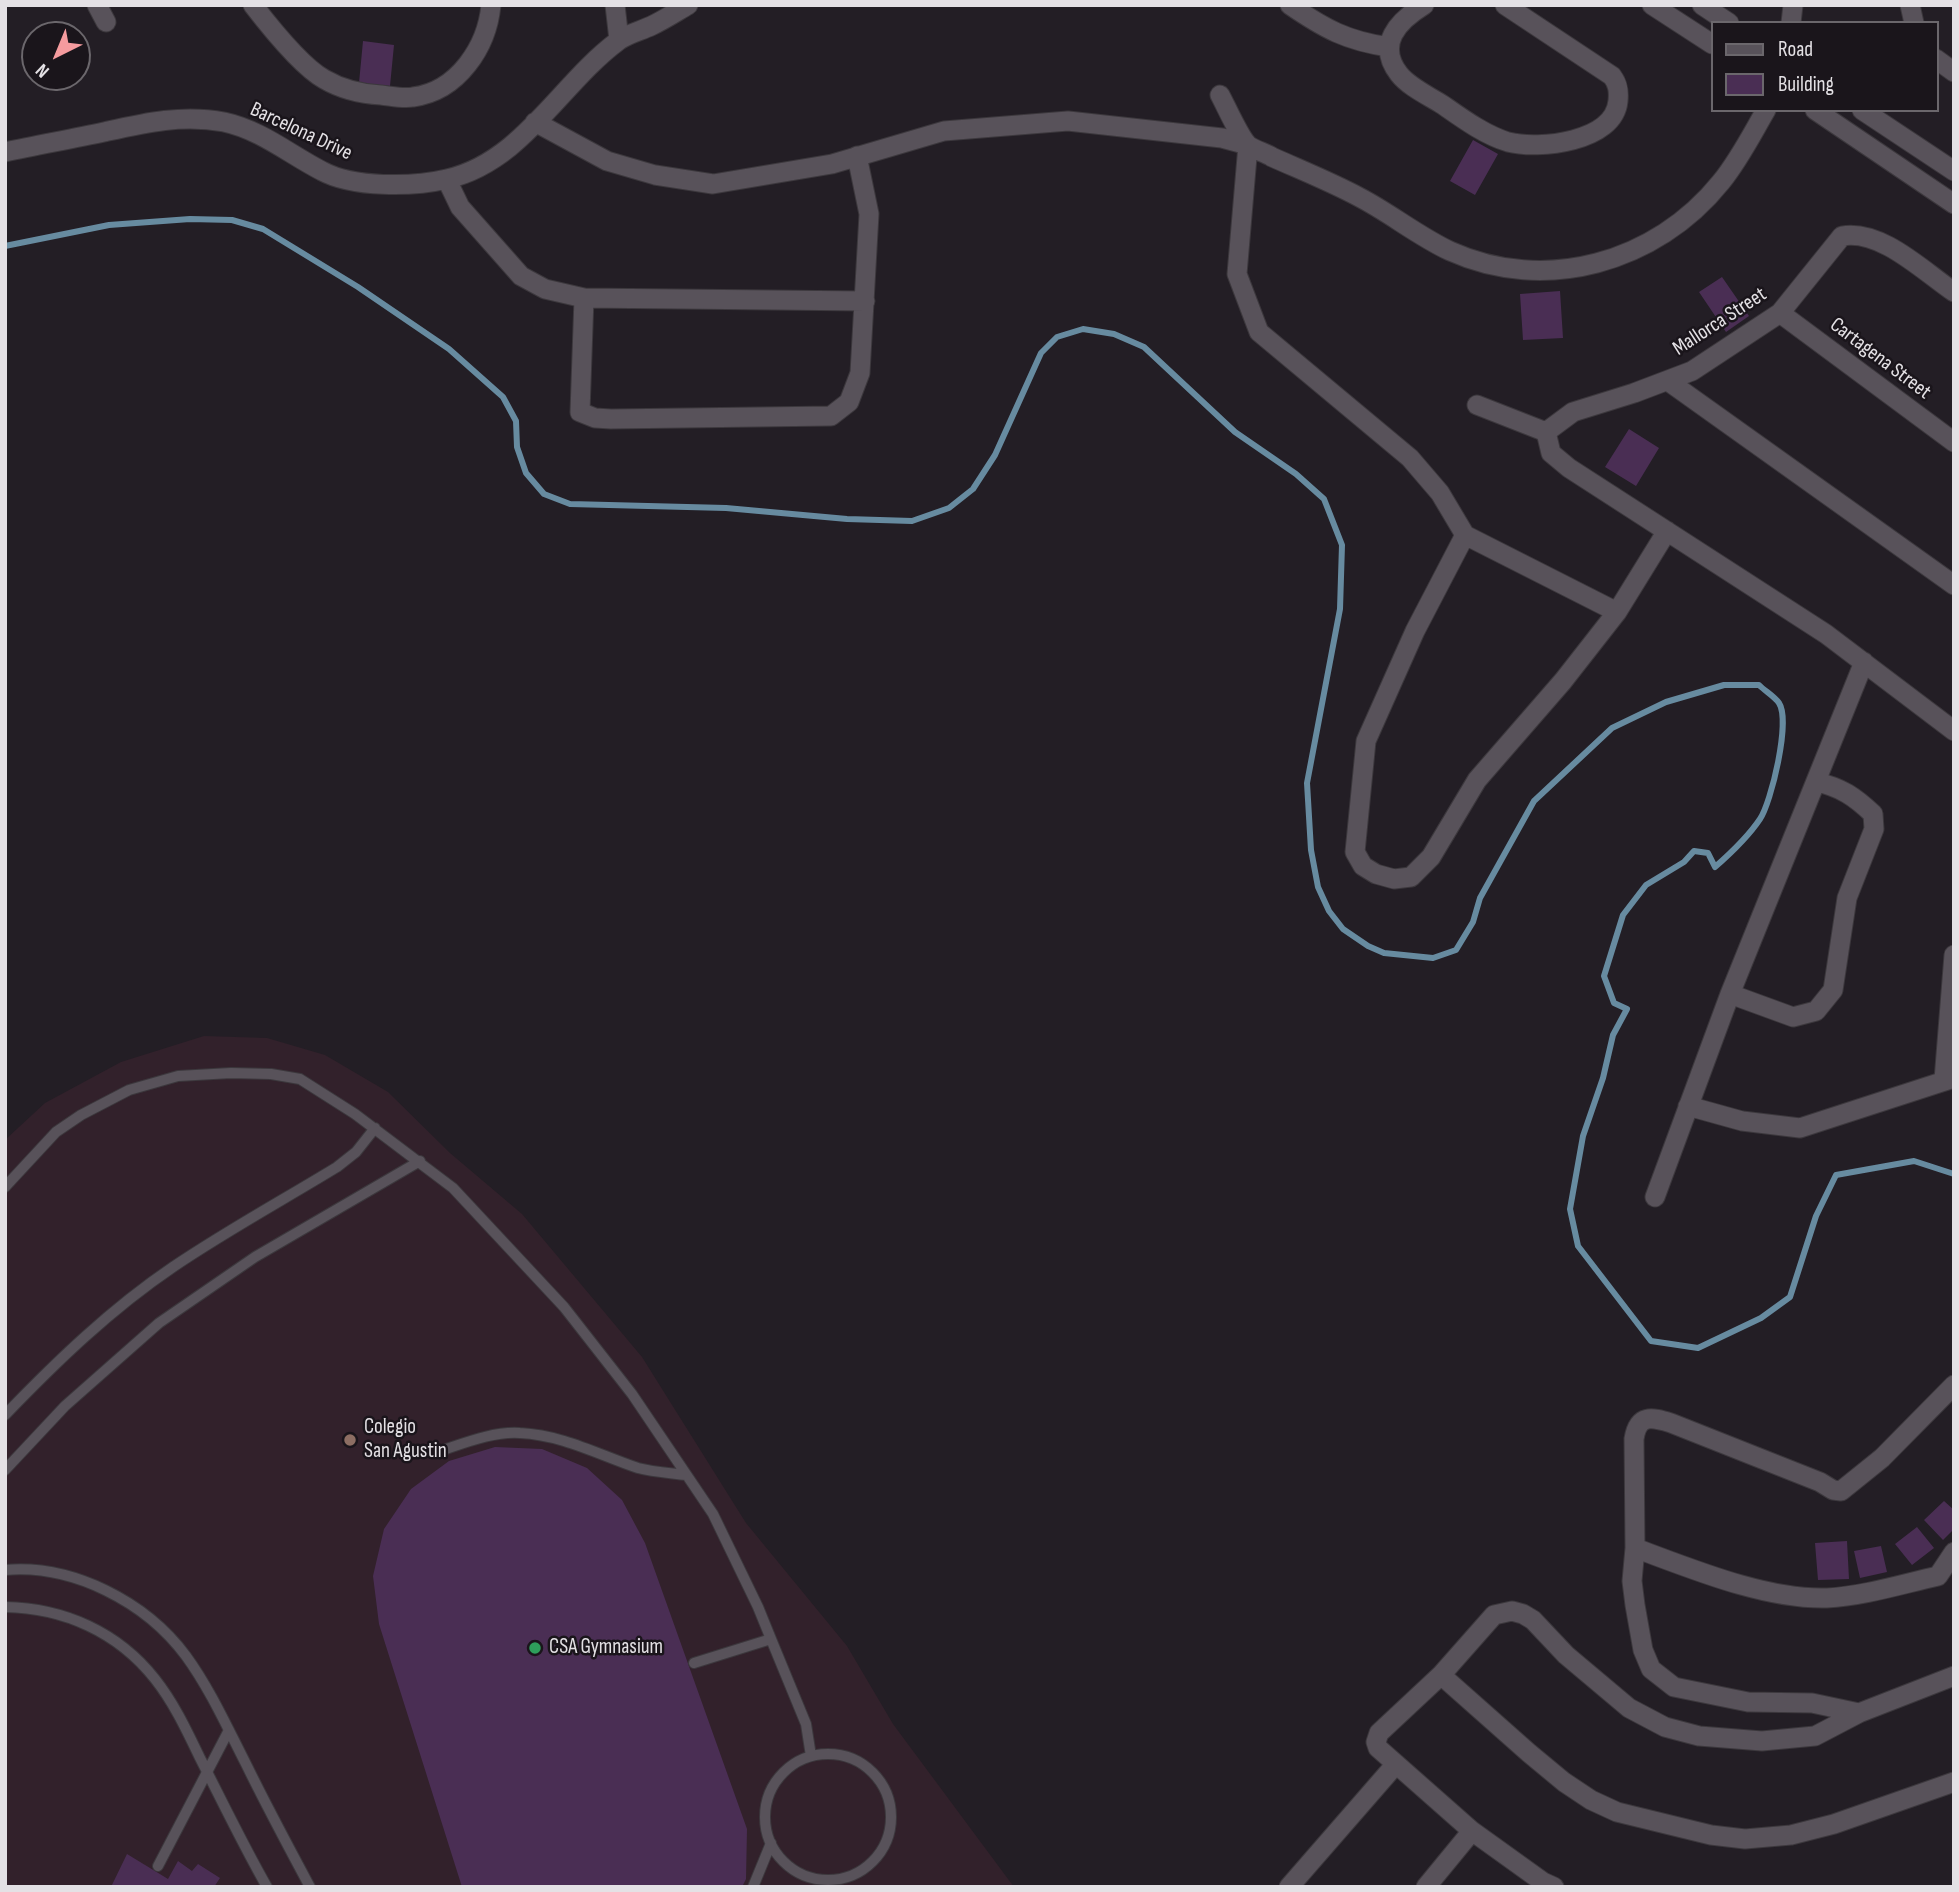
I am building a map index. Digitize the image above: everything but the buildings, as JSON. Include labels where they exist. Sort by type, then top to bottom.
[{"type":"street","points":[[253,5],[305,64],[327,81],[367,94],[412,97],[431,92],[452,80],[468,64],[481,46],[488,28],[491,5]]},
{"type":"street","points":[[615,5],[619,40]]},
{"type":"street","name":"Barcelona Drive","points":[[5,152],[155,121],[188,117],[225,122],[255,132],[325,173],[357,181],[382,186],[447,180],[507,149],[578,76],[619,40],[688,5]]},
{"type":"street","points":[[1290,5],[1332,33],[1366,44],[1389,47]]},
{"type":"street","points":[[1423,5],[1403,19],[1392,35],[1389,47],[1393,63],[1405,79],[1484,132],[1508,141],[1533,145],[1566,142],[1589,135],[1606,123],[1617,107],[1618,85],[1607,70],[1505,5]]},
{"type":"street","points":[[1652,5],[1710,43]]},
{"type":"street","points":[[1702,5],[1726,21]]},
{"type":"street","points":[[1938,60],[1954,72]]},
{"type":"street","points":[[1220,94],[1248,145],[1237,274],[1259,332],[1410,457],[1440,494],[1465,535],[1616,612]]},
{"type":"street","points":[[536,122],[607,161],[655,175],[713,184],[772,176],[857,156],[944,131],[1068,121],[1222,138],[1248,145],[1359,197],[1448,250],[1473,260],[1511,269],[1553,272],[1587,267],[1620,257],[1679,223],[1721,182],[1765,112]]},
{"type":"street","points":[[1818,112],[1954,204]]},
{"type":"street","points":[[1865,112],[1954,171]]},
{"type":"street","points":[[584,298],[580,412],[595,418],[611,419],[831,416],[849,402],[860,373],[869,215],[857,156]]},
{"type":"street","points":[[447,180],[460,207],[521,276],[545,289],[584,298],[865,301]]},
{"type":"street","name":"Mallorca Street","points":[[1546,432],[1573,412],[1692,371],[1780,313],[1842,236],[1855,234],[1878,239],[1954,292]]},
{"type":"street","name":"Cartagena Street","points":[[1780,313],[1954,442]]},
{"type":"street","points":[[1668,381],[1954,585]]},
{"type":"street","points":[[1477,405],[1546,432],[1551,453],[1612,497],[1826,634],[1954,730]]},
{"type":"street","points":[[1465,535],[1415,631],[1366,741],[1355,852],[1363,866],[1376,874],[1394,879],[1411,877],[1431,857],[1478,780],[1563,681],[1616,612],[1667,531]]},
{"type":"street","points":[[1655,1196],[1730,994],[1864,662]]},
{"type":"street","points":[[1730,994],[1793,1017],[1816,1011],[1833,990],[1847,898],[1874,829],[1874,822],[1873,814],[1854,796],[1834,786],[1816,782]]},
{"type":"street","points":[[1688,1106],[1742,1121],[1800,1128],[1949,1079],[1954,955]]},
{"type":"street","points":[[1859,1713],[1812,1703],[1748,1702],[1674,1687],[1651,1669],[1643,1650],[1632,1581],[1635,1548],[1636,1429],[1642,1421],[1653,1418],[1671,1423],[1841,1491],[1882,1458],[1954,1385]]},
{"type":"street","points":[[1635,1548],[1700,1573],[1800,1597],[1829,1598],[1946,1574],[1954,1552]]},
{"type":"street","points":[[1546,1885],[1472,1831],[1396,1765],[1378,1748],[1376,1742],[1379,1733],[1441,1675],[1494,1615],[1512,1611],[1523,1614],[1533,1620],[1566,1655],[1629,1708],[1665,1727],[1699,1736],[1762,1741],[1815,1736],[1859,1713],[1954,1676]]},
{"type":"street","points":[[1441,1675],[1547,1768],[1591,1800],[1616,1812],[1700,1832],[1745,1839],[1791,1835],[1834,1824],[1954,1782]]},
{"type":"street","points":[[1289,1887],[1396,1765]]},
{"type":"street","points":[[1426,1887],[1472,1831]]},
{"type":"lane","points":[[5,1186],[56,1132],[81,1115],[129,1090],[178,1076],[231,1073],[271,1074],[300,1079],[326,1094],[453,1188],[564,1307],[632,1394],[713,1514],[758,1607],[806,1724],[811,1756]]},
{"type":"lane","points":[[5,1415],[42,1376],[104,1319],[173,1267],[337,1167],[356,1152],[374,1128]]},
{"type":"lane","points":[[5,1470],[65,1406],[159,1323],[255,1257],[420,1161]]},
{"type":"lane","points":[[437,1452],[475,1439],[518,1432],[591,1448],[640,1468],[686,1475]]},
{"type":"lane","points":[[5,1570],[21,1569],[69,1576],[98,1587],[135,1608],[163,1630],[186,1655],[211,1695],[310,1887]]},
{"type":"lane","points":[[5,1607],[55,1613],[88,1624],[136,1657],[177,1712],[267,1887]]},
{"type":"lane","points":[[694,1663],[771,1639]]},
{"type":"lane","points":[[158,1866],[229,1730]]},
{"type":"lane","points":[[837,1754],[862,1764],[880,1782],[886,1793],[891,1819],[885,1844],[869,1865],[846,1877],[819,1883],[782,1860],[771,1843],[765,1821],[769,1793],[786,1770],[811,1756],[837,1754]]},
{"type":"lane","points":[[753,1887],[771,1843]]},
{"type":"shaded area","name":"Colegio San Agustin","points":[[204,1036],[267,1038],[325,1055],[388,1092],[450,1153],[522,1214],[642,1357],[746,1523],[847,1646],[893,1724],[1014,1887],[5,1887],[5,1140],[45,1103],[121,1062]]},
{"type":"waterway","points":[[5,246],[109,225],[190,219],[232,220],[263,229],[358,287],[449,349],[503,397],[516,421],[517,447],[526,473],[544,494],[570,504],[726,508],[847,519],[912,521],[949,508],[973,489],[995,455],[1041,353],[1057,337],[1083,329],[1114,334],[1144,347],[1235,432],[1296,474],[1324,499],[1342,545],[1340,609],[1307,783],[1311,850],[1318,887],[1329,911],[1343,929],[1368,946],[1384,953],[1433,958],[1456,950],[1473,922],[1480,898],[1534,801],[1612,728],[1666,702],[1724,685],[1759,685],[1779,703],[1783,726],[1778,762],[1760,819],[1715,867],[1708,853],[1694,851],[1684,862],[1646,885],[1623,915],[1604,976],[1614,1003],[1627,1009],[1613,1035],[1603,1078],[1583,1136],[1570,1209],[1578,1246],[1651,1341],[1698,1348],[1761,1318],[1790,1297],[1816,1216],[1836,1175],[1914,1161],[1954,1174]]},
{"type":"place","name":"Colegio San Agustin","points":[[350,1440]]},
{"type":"place","name":"CSA Gymnasium","points":[[535,1648]]}]
